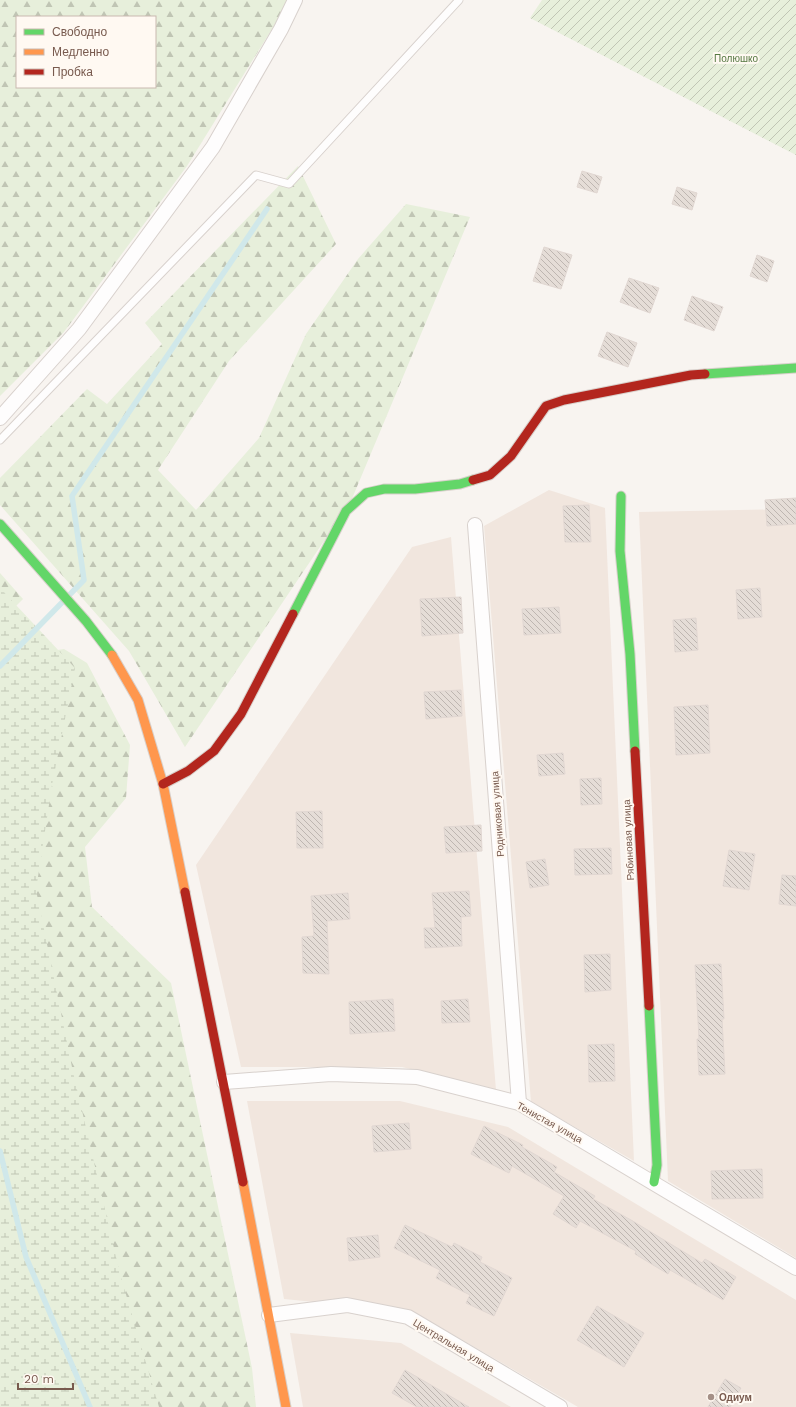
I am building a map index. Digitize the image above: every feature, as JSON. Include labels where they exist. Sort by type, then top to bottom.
[{"type":"street","points":[[0,418],[79,329],[213,147],[282,29],[295,0]]},
{"type":"street","points":[[163,784],[188,771],[214,751],[241,714],[346,511],[366,494],[384,490],[415,489],[460,484],[490,475],[511,456],[546,406],[564,400],[691,375],[796,368]]},
{"type":"street","name":"Рябиновая улица","points":[[621,496],[620,550],[630,654],[657,1165],[654,1182]]},
{"type":"street","points":[[0,524],[44,576],[86,621],[118,662],[138,700],[163,784],[224,1082],[286,1407]]},
{"type":"street","name":"Родниковая улица","points":[[475,525],[519,1103]]},
{"type":"street","name":"Тенистая улица","points":[[224,1082],[331,1074],[416,1078],[519,1103],[654,1182],[796,1268]]},
{"type":"street","name":"Центральная улица","points":[[269,1315],[347,1305],[408,1317],[560,1407]]},
{"type":"lane","points":[[0,440],[256,175],[289,184],[459,0]]},
{"type":"shaded area","points":[[549,490],[605,508],[634,1161],[531,1102],[484,526]]},
{"type":"shaded area","points":[[796,509],[796,1258],[668,1181],[639,512]]},
{"type":"shaded area","points":[[451,537],[496,1090],[402,1067],[241,1067],[196,865],[412,547]]},
{"type":"shaded area","points":[[247,1101],[400,1101],[508,1127],[796,1300],[796,1407],[578,1407],[414,1312],[284,1299]]},
{"type":"shaded area","points":[[290,1333],[401,1343],[511,1407],[303,1407]]},
{"type":"green space","points":[[0,0],[290,0],[187,166],[64,332],[0,396]]},
{"type":"green space","name":"Полюшко","points":[[542,0],[796,0],[796,155],[530,18]]},
{"type":"green space","points":[[298,166],[336,244],[229,361],[158,470],[196,510],[259,438],[306,334],[358,259],[406,204],[470,217],[351,501],[185,747],[129,651],[0,505],[0,478],[87,389],[107,404],[162,344],[145,323]]},
{"type":"green space","points":[[0,573],[23,599],[0,622]]},
{"type":"green space","points":[[0,588],[75,668],[52,785],[36,890],[73,1072],[120,1274],[159,1407],[0,1407]]},
{"type":"green space","points":[[64,649],[87,663],[130,745],[126,798],[85,847],[92,907],[171,983],[252,1368],[256,1407],[119,1407],[0,677],[19,656]]},
{"type":"building","points":[[582,171],[602,177],[597,193],[577,187]]},
{"type":"building","points":[[677,187],[697,193],[692,210],[672,204]]},
{"type":"building","points":[[544,247],[572,255],[561,289],[533,281]]},
{"type":"building","points":[[757,255],[774,261],[767,282],[750,276]]},
{"type":"building","points":[[629,278],[659,288],[650,313],[620,302]]},
{"type":"building","points":[[692,296],[723,307],[714,331],[684,320]]},
{"type":"building","points":[[607,332],[637,343],[628,367],[598,356]]},
{"type":"building","points":[[796,498],[796,524],[767,526],[765,500]]},
{"type":"building","points":[[589,505],[591,542],[565,542],[563,506]]},
{"type":"building","points":[[760,588],[762,617],[738,619],[736,590]]},
{"type":"building","points":[[461,597],[463,633],[422,636],[420,599]]},
{"type":"building","points":[[559,607],[561,633],[524,635],[522,609]]},
{"type":"building","points":[[696,618],[698,650],[675,652],[673,620]]},
{"type":"building","points":[[461,690],[462,716],[426,719],[424,692]]},
{"type":"building","points":[[708,705],[710,753],[676,755],[674,707]]},
{"type":"building","points":[[563,753],[565,774],[539,776],[537,755]]},
{"type":"building","points":[[601,778],[602,804],[581,805],[580,779]]},
{"type":"building","points":[[322,811],[323,848],[297,848],[296,812]]},
{"type":"building","points":[[481,825],[482,851],[446,853],[444,827]]},
{"type":"building","points":[[611,848],[612,874],[575,875],[574,849]]},
{"type":"building","points":[[729,850],[755,854],[749,890],[723,886]]},
{"type":"building","points":[[545,859],[549,885],[530,888],[526,862]]},
{"type":"building","points":[[782,875],[796,876],[796,906],[779,904]]},
{"type":"building","points":[[469,891],[471,916],[461,917],[462,946],[425,948],[424,928],[435,928],[432,893]]},
{"type":"building","points":[[348,893],[350,919],[327,921],[329,974],[303,973],[302,937],[314,936],[311,896]]},
{"type":"building","points":[[610,954],[611,990],[585,992],[584,955]]},
{"type":"building","points":[[721,964],[725,1074],[699,1075],[697,1039],[699,1039],[695,965]]},
{"type":"building","points":[[393,999],[395,1031],[350,1034],[349,1002]]},
{"type":"building","points":[[468,999],[470,1022],[442,1023],[441,1001]]},
{"type":"building","points":[[614,1044],[615,1081],[589,1082],[588,1045]]},
{"type":"building","points":[[409,1123],[411,1149],[374,1152],[372,1126]]},
{"type":"building","points":[[484,1126],[523,1145],[522,1147],[557,1167],[554,1172],[595,1196],[593,1199],[702,1263],[705,1259],[736,1277],[723,1300],[670,1270],[668,1274],[635,1254],[636,1251],[580,1221],[576,1228],[553,1214],[564,1196],[512,1166],[509,1173],[471,1154]]},
{"type":"building","points":[[762,1169],[763,1198],[712,1199],[711,1171]]},
{"type":"building","points":[[405,1225],[452,1247],[454,1243],[482,1257],[480,1262],[512,1278],[494,1316],[466,1303],[470,1295],[436,1278],[440,1270],[394,1248]]},
{"type":"building","points":[[378,1235],[380,1257],[349,1261],[347,1238]]},
{"type":"building","points":[[597,1306],[644,1333],[624,1367],[577,1340]]},
{"type":"building","points":[[405,1370],[469,1407],[417,1407],[392,1393]]},
{"type":"building","points":[[725,1379],[741,1388],[730,1407],[708,1407]]},
{"type":"waterway","points":[[0,666],[84,580],[72,496],[267,209]]},
{"type":"waterway","points":[[0,1151],[26,1257],[90,1407]]},
{"type":"traffic: fast","points":[[705,374],[796,368]]},
{"type":"traffic: fast","points":[[293,614],[346,511],[366,493],[384,489],[415,489],[460,484],[473,480]]},
{"type":"traffic: fast","points":[[621,496],[620,551],[630,654],[635,751]]},
{"type":"traffic: fast","points":[[0,524],[86,621],[112,655]]},
{"type":"traffic: fast","points":[[649,1006],[657,1165],[654,1182]]},
{"type":"traffic: slow","points":[[112,655],[138,700],[163,784],[185,892]]},
{"type":"traffic: slow","points":[[243,1182],[286,1407]]},
{"type":"traffic: jam","points":[[473,480],[490,475],[511,456],[546,406],[564,400],[691,375],[705,374]]},
{"type":"traffic: jam","points":[[163,784],[188,771],[214,751],[241,714],[293,614]]},
{"type":"traffic: jam","points":[[635,751],[649,1006]]},
{"type":"traffic: jam","points":[[185,892],[243,1182]]},
{"type":"place","name":"Одиум","points":[[711,1397]]}]
